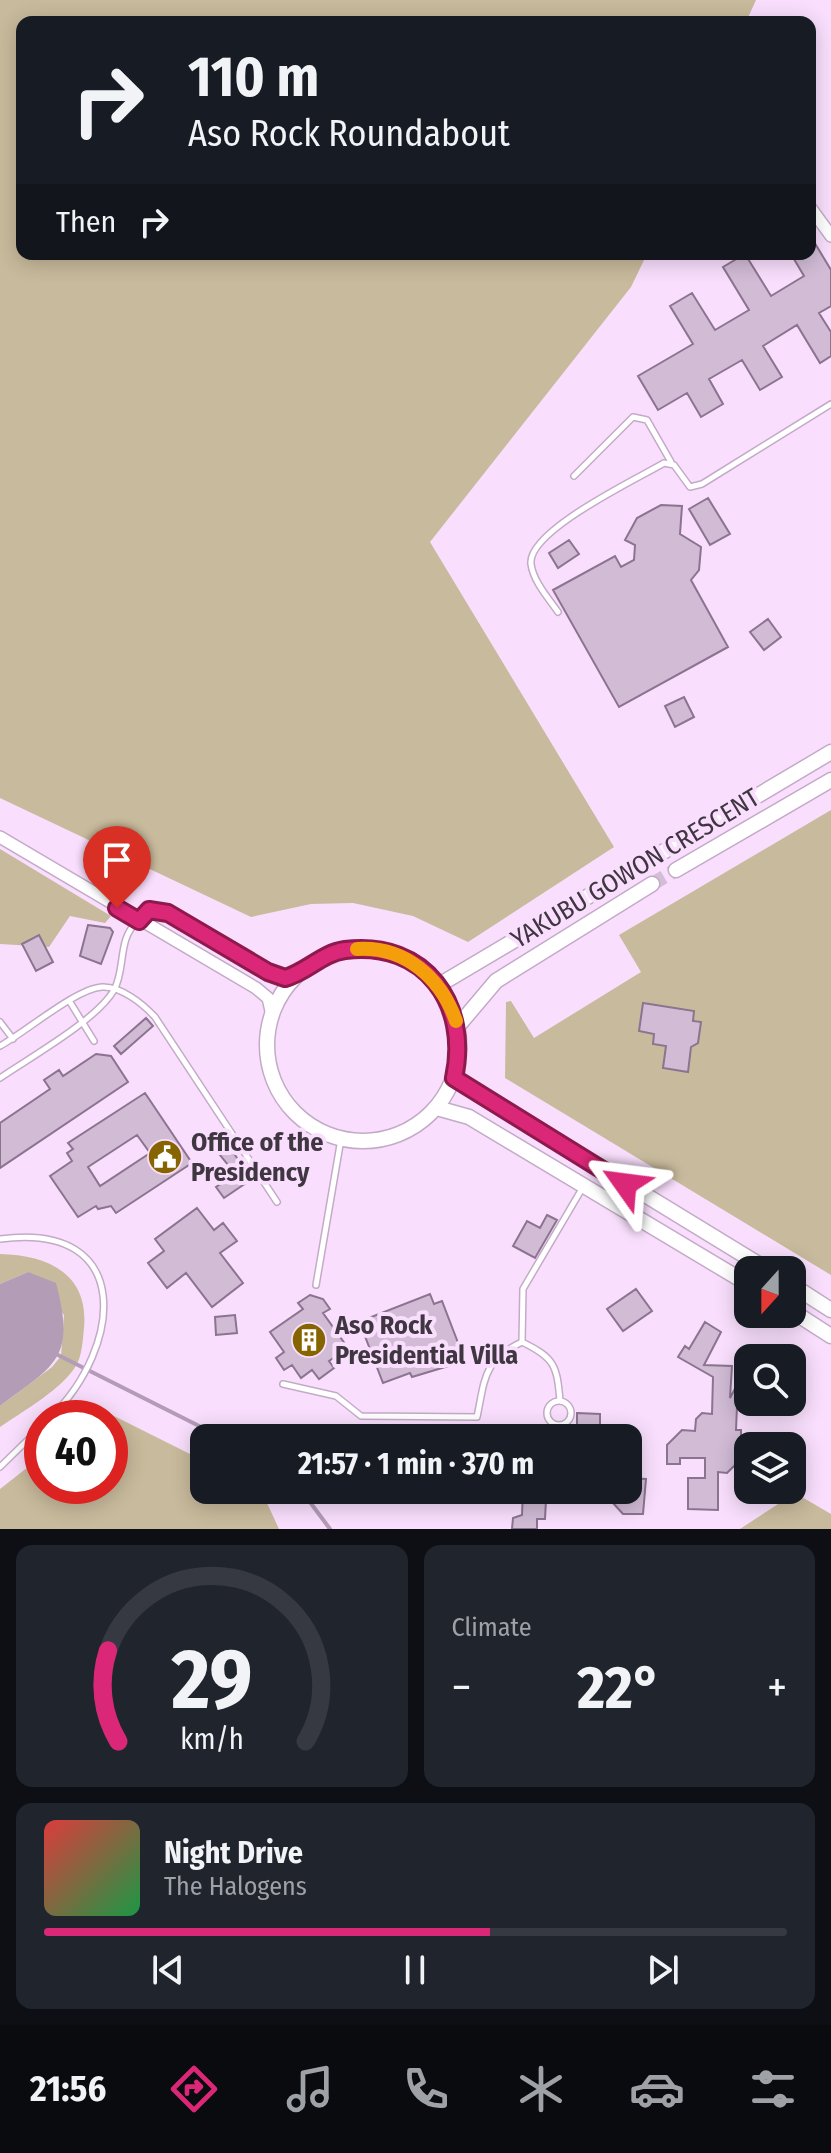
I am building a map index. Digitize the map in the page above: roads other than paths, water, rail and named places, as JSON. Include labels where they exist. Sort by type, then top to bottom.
[{"type":"street","points":[[816,215],[831,236]]},
{"type":"street","name":"YAKUBU GOWON CRESCENT","points":[[439,985],[831,752]]},
{"type":"street","points":[[676,870],[831,780]]},
{"type":"street","points":[[0,837],[256,988],[268,998],[271,1011]]},
{"type":"street","points":[[458,1026],[496,981],[652,884]]},
{"type":"street","points":[[139,921],[149,910],[168,913],[268,972],[285,978],[295,975],[317,959],[342,950],[369,949],[407,960],[439,985],[458,1026],[460,1053],[454,1078],[437,1108],[417,1126],[393,1137],[367,1142],[341,1139],[310,1126],[281,1095],[270,1075],[265,1043],[271,1011],[295,975]]},
{"type":"street","points":[[454,1078],[745,1256]]},
{"type":"street","points":[[437,1108],[469,1117],[734,1276]]},
{"type":"street","points":[[806,1294],[831,1310]]},
{"type":"street","points":[[806,1320],[831,1336]]},
{"type":"lane","points":[[574,476],[633,417],[647,420],[685,484],[702,484],[831,404]]},
{"type":"lane","points":[[558,612],[533,573],[531,559],[536,546],[550,530],[664,463],[671,463]]},
{"type":"lane","points":[[0,1078],[82,1021],[115,990],[130,928],[139,921]]},
{"type":"lane","points":[[0,1046],[70,1002],[101,987],[115,990],[146,1007],[277,1202]]},
{"type":"lane","points":[[70,1002],[94,1041]]},
{"type":"lane","points":[[0,1022],[13,1039]]},
{"type":"lane","points":[[316,1285],[341,1139]]},
{"type":"lane","points":[[522,1342],[523,1289],[584,1187]]},
{"type":"lane","points":[[0,1239],[32,1235],[55,1238],[81,1254],[98,1276],[105,1298],[105,1321],[93,1360],[69,1400]]},
{"type":"lane","points":[[283,1384],[336,1396],[361,1416],[477,1417],[487,1369],[503,1351],[522,1342],[542,1351],[557,1368],[560,1401],[570,1408],[571,1416],[560,1426],[548,1417],[548,1409],[560,1401]]},
{"type":"lane","points":[[0,1467],[24,1444]]},
{"type":"waterway","points":[[58,1355],[195,1424]]},
{"type":"waterway","points":[[311,1504],[330,1529]]},
{"type":"tunnel","points":[[652,884],[676,870]]},
{"type":"place","name":"Office of the Presidency","points":[[165,1157]]},
{"type":"place","name":"Aso Rock Presidential Villa","points":[[309,1340]]}]
